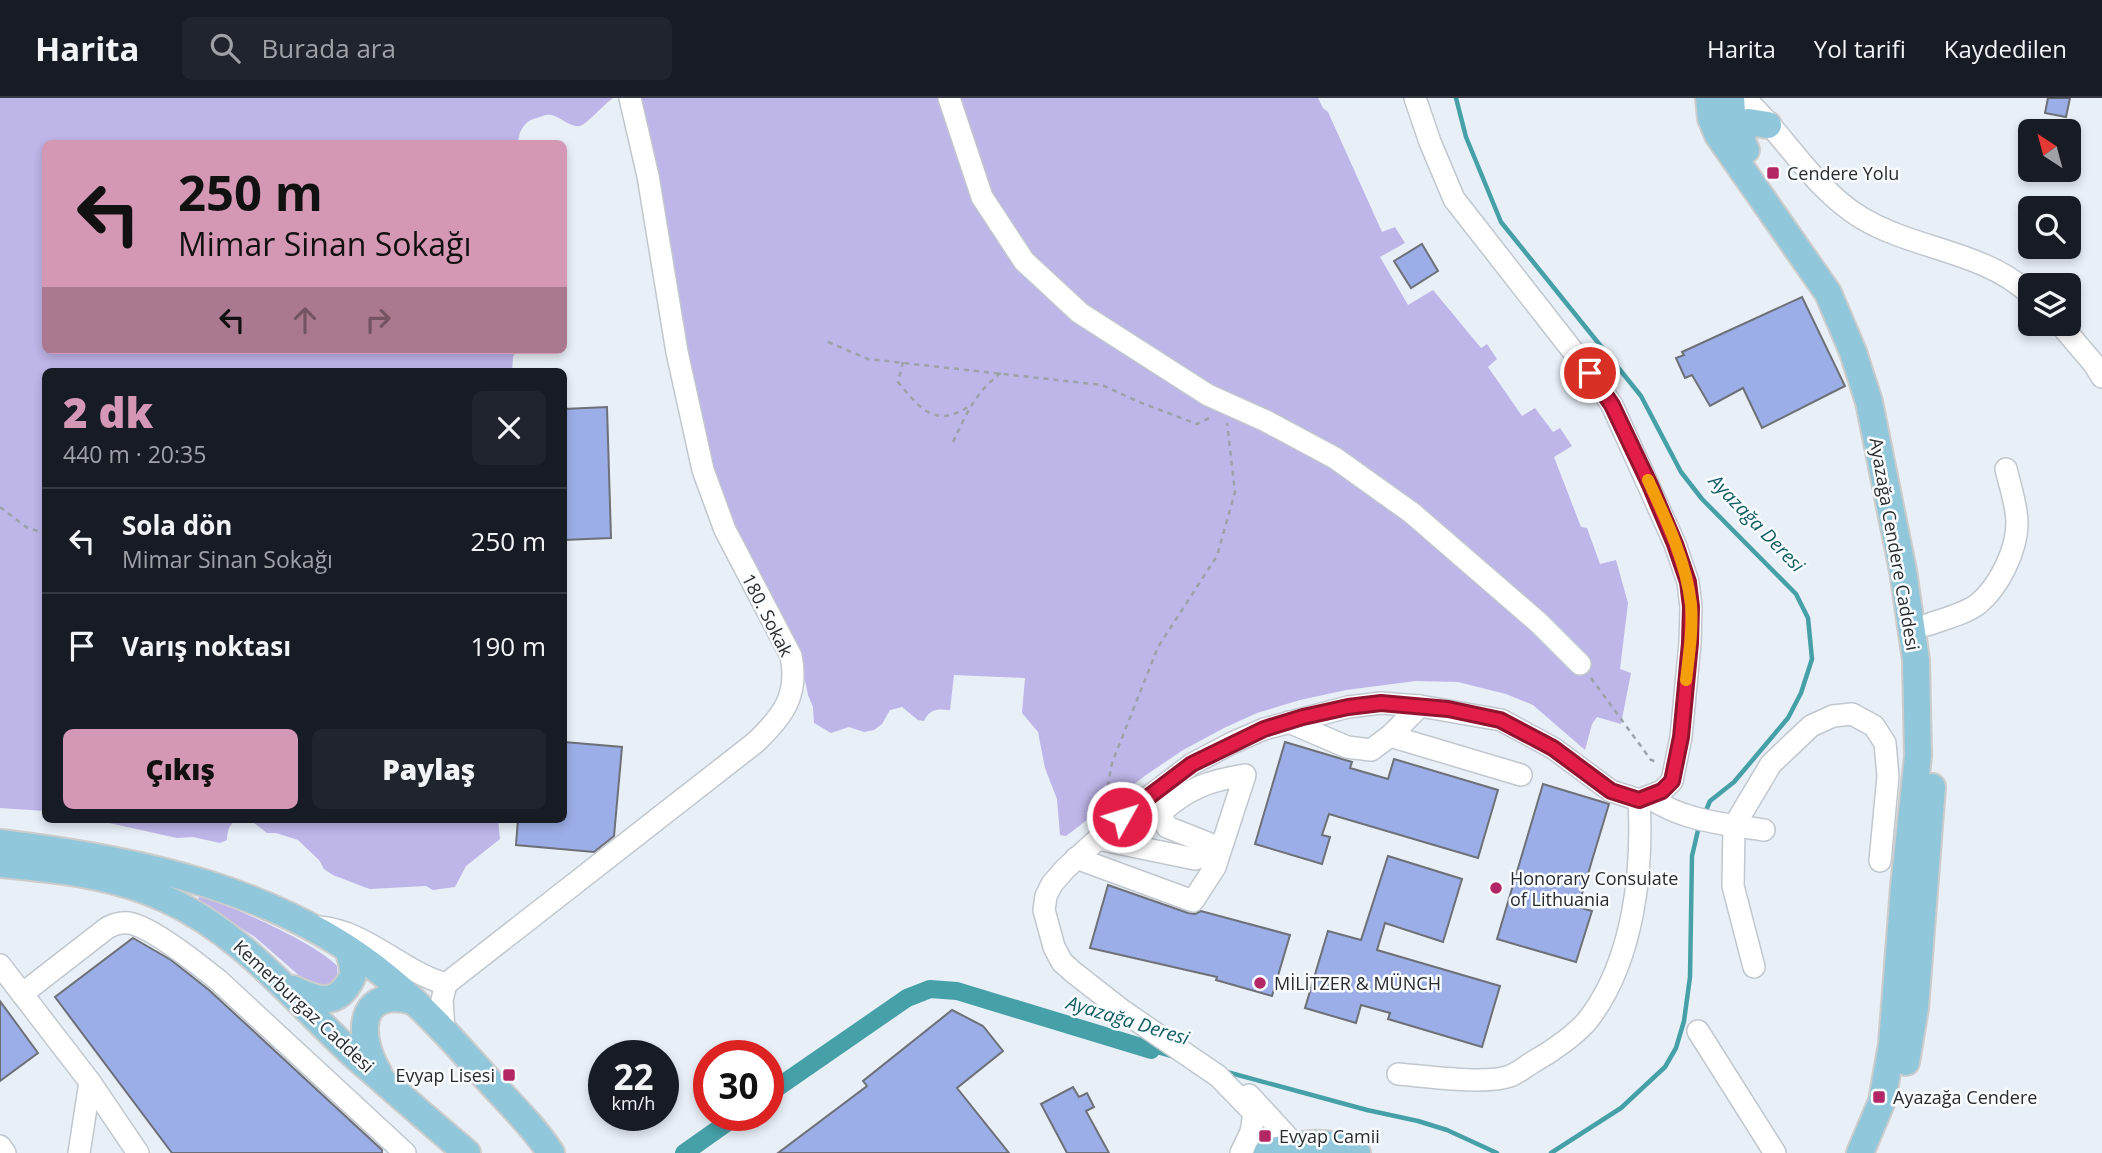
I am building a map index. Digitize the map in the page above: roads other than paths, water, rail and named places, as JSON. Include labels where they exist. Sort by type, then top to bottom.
[{"type":"main road","name":"Ayazağa Cendere Caddesi","points":[[1709,98],[1711,118],[1718,135],[1828,293],[1853,352],[1869,402],[1903,571],[1916,660],[1918,756],[1892,1044],[1882,1101],[1860,1153]]},
{"type":"main road","name":"Ayazağa Cendere Caddesi","points":[[1731,98],[1732,126],[1783,206],[1841,286],[1867,346],[1882,391],[1922,583],[1932,657],[1935,752],[1915,1008],[1899,1104],[1877,1153]]},
{"type":"main road","points":[[1742,144],[1743,128],[1749,122],[1768,125]]},
{"type":"main road","points":[[0,843],[54,849],[143,865],[261,904],[311,926],[388,978],[444,1030],[551,1153]]},
{"type":"main road","name":"Kemerburgaz Caddesi","points":[[0,864],[84,874],[123,883],[166,898],[199,916],[228,936],[285,986],[358,1058],[467,1153]]},
{"type":"main road","points":[[285,986],[316,1000],[329,1001],[340,995],[354,973],[348,949]]},
{"type":"main road","points":[[381,1077],[364,1038],[364,1024],[370,1009],[395,996],[413,1001]]},
{"type":"main road","points":[[1267,1153],[1311,1143],[1346,1147],[1357,1153]]},
{"type":"street","name":"180. Sokak","points":[[446,984],[756,742],[780,716],[792,689],[794,672],[791,656],[725,530],[703,470],[677,352],[648,176],[630,98]]},
{"type":"street","points":[[949,98],[982,197],[1024,261],[1080,313],[1208,395],[1266,421],[1335,458],[1412,513],[1539,623],[1580,664]]},
{"type":"street","points":[[1415,98],[1454,199],[1612,405],[1675,544],[1688,582],[1691,607],[1690,643],[1681,737],[1672,781],[1662,791],[1644,799]]},
{"type":"street","points":[[1744,98],[1821,184],[1839,202],[1860,217],[1891,233],[1969,257],[1996,270],[2018,286]]},
{"type":"street","points":[[1753,98],[1768,125]]},
{"type":"street","points":[[2070,336],[2102,377]]},
{"type":"street","points":[[1927,625],[1976,605],[1993,589],[2004,568],[2013,544],[2017,522],[2006,469]]},
{"type":"street","points":[[1295,1145],[1219,1067],[1175,1040],[1096,982],[1074,962],[1068,952],[1062,930],[1058,898],[1070,864],[1154,790],[1192,764],[1264,729],[1289,722],[1359,705],[1381,703],[1420,706],[1500,720],[1553,748],[1611,791],[1644,799],[1691,817],[1764,830]]},
{"type":"street","points":[[1289,722],[1347,747],[1371,750],[1390,736],[1420,706]]},
{"type":"street","points":[[1754,967],[1733,886],[1734,825],[1771,764],[1811,726],[1833,716],[1852,714],[1874,726],[1885,743],[1888,776],[1880,861]]},
{"type":"street","points":[[1390,736],[1521,775]]},
{"type":"street","points":[[1070,864],[1193,901],[1215,867],[1245,775],[1213,780],[1180,797],[1160,813],[1167,827],[1210,844],[1207,853],[1195,859],[1098,838]]},
{"type":"street","points":[[1398,1074],[1466,1080],[1508,1077],[1550,1053],[1590,1017],[1611,981],[1633,916],[1644,799]]},
{"type":"street","points":[[22,994],[107,928],[121,923],[138,926],[186,954],[218,980],[405,1153]]},
{"type":"street","points":[[311,926],[333,928],[352,934],[416,972],[446,984],[442,1000],[444,1030]]},
{"type":"street","points":[[0,965],[90,1082],[138,1153]]},
{"type":"street","points":[[1698,1031],[1775,1153]]},
{"type":"street","points":[[79,1153],[90,1082]]},
{"type":"street","points":[[1240,1091],[1254,1113],[1251,1132],[1241,1153]]},
{"type":"street","points":[[431,1124],[449,1153]]},
{"type":"street","points":[[0,1146],[5,1153]]},
{"type":"waterway","name":"Ayazağa Deresi","points":[[1456,98],[1466,137],[1501,222],[1641,396],[1681,472],[1702,499],[1796,594],[1808,618],[1812,659],[1801,693],[1788,718],[1734,782],[1710,801],[1704,815]]},
{"type":"waterway","name":"Ayazağa Deresi","points":[[1551,1153],[1621,1108],[1665,1067],[1676,1048],[1684,1021],[1690,977],[1692,856],[1699,826]]},
{"type":"waterway","name":"Ayazağa Deresi","points":[[784,1083],[907,998],[930,989],[957,991],[1151,1050]]},
{"type":"waterway","name":"Ayazağa Deresi","points":[[1151,1050],[1175,1057]]},
{"type":"waterway","name":"Ayazağa Deresi","points":[[1227,1072],[1418,1121],[1447,1130],[1497,1153]]},
{"type":"waterway","name":"Ayazağa Deresi","points":[[684,1153],[715,1131]]},
{"type":"place","name":"Cendere Yolu","points":[[1773,173]]},
{"type":"place","name":"Honorary Consulate of Lithuania","points":[[1496,888]]},
{"type":"place","name":"MİLİTZER & MÜNCH","points":[[1260,983]]},
{"type":"place","name":"Evyap Lisesi","points":[[509,1075]]},
{"type":"place","name":"Ayazağa Cendere","points":[[1879,1097]]},
{"type":"place","name":"Evyap Camii","points":[[1265,1136]]}]
